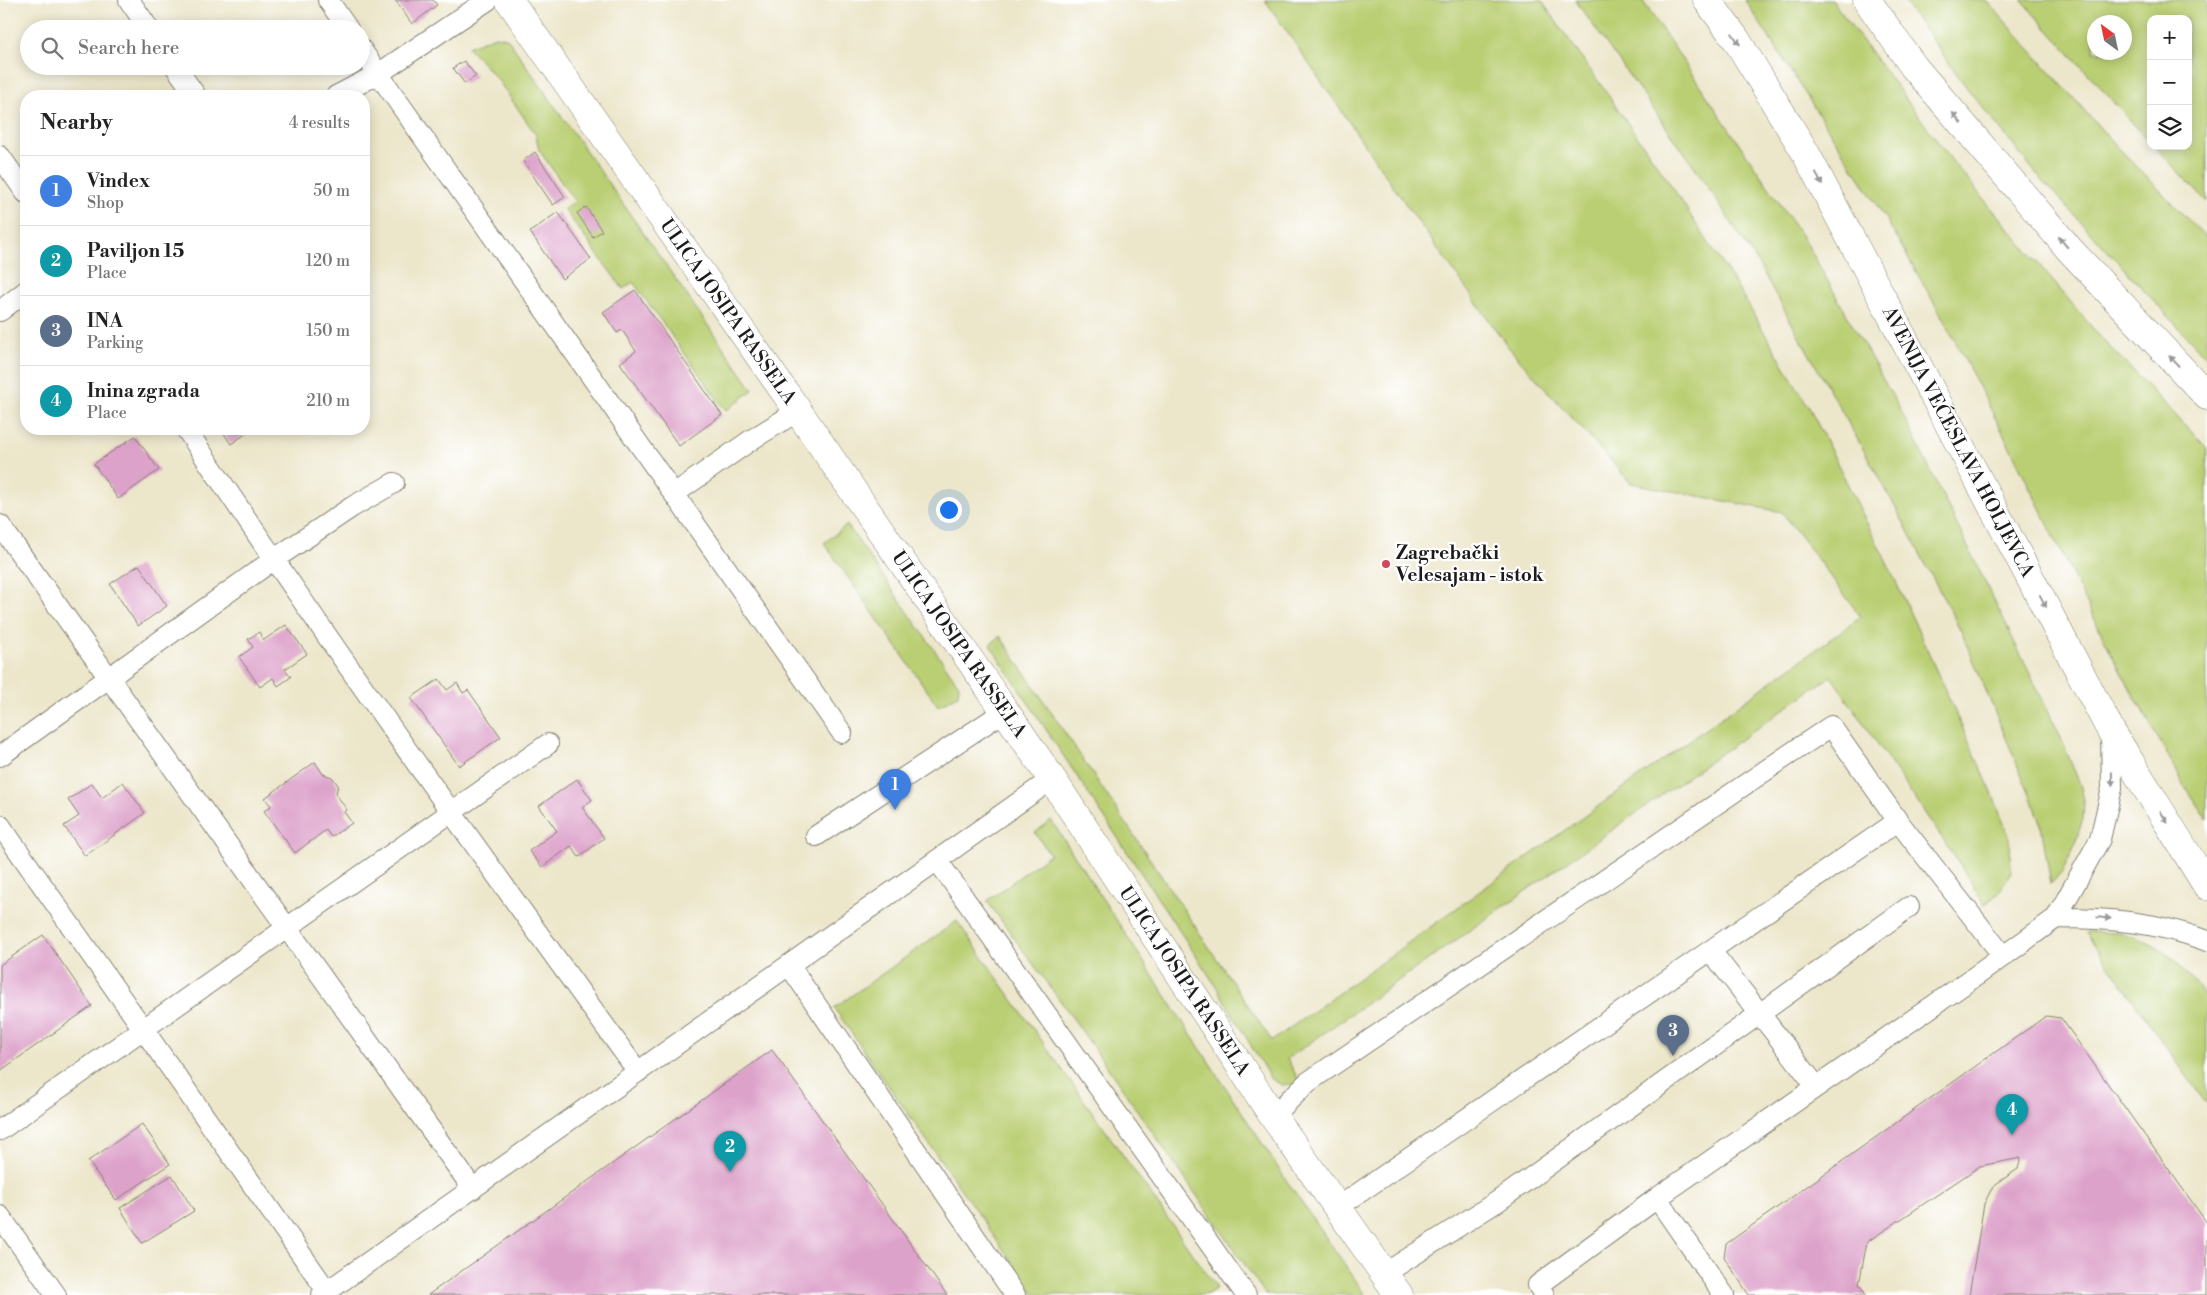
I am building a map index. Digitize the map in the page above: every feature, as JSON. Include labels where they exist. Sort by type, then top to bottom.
[{"type":"street","name":"ULICA JOSIPA RASSELA","points":[[509,0],[798,411],[1052,779],[1273,1116],[1391,1284]]},
{"type":"street","name":"AVENIJA VEĆESLAVA HOLJEVCA","points":[[1707,0],[1736,39],[1804,150],[2111,730],[2207,886]]},
{"type":"street","points":[[1867,0],[1914,67],[2070,250],[2207,396]]},
{"type":"lane","points":[[129,0],[143,20]]},
{"type":"lane","points":[[328,0],[342,20]]},
{"type":"lane","points":[[347,90],[378,74],[488,0]]},
{"type":"lane","points":[[370,62],[842,733]]},
{"type":"lane","points":[[181,75],[192,90]]},
{"type":"lane","points":[[0,156],[20,184]]},
{"type":"lane","points":[[0,311],[20,296]]},
{"type":"lane","points":[[674,494],[751,440],[798,411]]},
{"type":"lane","points":[[190,435],[273,560],[451,814],[638,1072]]},
{"type":"lane","points":[[0,756],[273,560],[352,507],[394,483]]},
{"type":"lane","points":[[0,525],[473,1189]]},
{"type":"lane","points":[[816,836],[1005,711]]},
{"type":"lane","points":[[1273,1116],[1308,1082],[1831,726],[1898,821],[2003,956]]},
{"type":"lane","points":[[1535,1292],[1657,1198],[2056,918],[2100,839],[2112,788],[2111,730]]},
{"type":"lane","points":[[0,1130],[548,744]]},
{"type":"lane","points":[[0,825],[324,1293],[1052,779]]},
{"type":"lane","points":[[1337,1208],[1898,821]]},
{"type":"lane","points":[[937,860],[1238,1292]]},
{"type":"lane","points":[[1391,1284],[1498,1200],[1909,907]]},
{"type":"lane","points":[[2056,918],[2098,918],[2131,921],[2186,933],[2207,941]]},
{"type":"lane","points":[[1711,951],[1816,1086]]},
{"type":"lane","points":[[789,965],[1015,1295]]},
{"type":"lane","points":[[1657,1198],[1724,1295]]},
{"type":"lane","points":[[0,1216],[56,1295]]},
{"type":"green space","points":[[1265,0],[1541,0],[1665,176],[1736,285],[1810,409],[1890,569],[1993,795],[2010,840],[2011,872],[1999,892],[1985,905],[1955,857],[1831,676],[1287,1059],[1301,1084],[1282,1085],[1270,1078],[1216,986],[990,645],[1000,636],[1272,1041],[1861,617],[1782,512],[1631,483],[1509,348],[1402,199]]},
{"type":"green space","points":[[1575,0],[1642,0],[1807,244],[1903,415],[2058,731],[2081,787],[2084,800],[2083,819],[2072,852],[2063,870],[2051,884],[2040,819],[1961,631],[1884,486],[1756,260],[1694,166]]},
{"type":"green space","points":[[1745,0],[1832,0],[1956,166],[2101,338],[2207,448],[2207,819],[2190,795],[2117,665],[2003,433],[1944,320],[1884,216]]},
{"type":"green space","points":[[1903,0],[1986,0],[2110,139],[2207,239],[2207,358],[2039,177],[1970,92]]},
{"type":"green space","points":[[2021,0],[2207,0],[2207,202],[2158,150],[2192,150],[2192,15],[2147,15],[2147,139]]},
{"type":"green space","points":[[495,36],[507,38],[753,390],[726,411],[633,282],[623,289],[564,209],[575,202],[539,150],[536,135],[498,80],[468,47]]},
{"type":"green space","points":[[847,525],[959,685],[958,695],[938,706],[824,543]]},
{"type":"green space","points":[[1051,820],[1288,1183],[1366,1295],[1266,1295],[1075,1021],[987,901],[1050,854],[1035,833]]},
{"type":"green space","points":[[957,921],[1217,1288],[1206,1295],[1035,1295],[834,1008]]},
{"type":"green space","points":[[2086,933],[2118,933],[2136,937],[2156,947],[2174,959],[2207,999],[2207,1105]]},
{"type":"building","points":[[395,0],[433,0],[437,5],[412,24]]},
{"type":"building","points":[[464,61],[476,76],[465,84],[453,68]]},
{"type":"building","points":[[535,152],[565,197],[553,205],[523,161]]},
{"type":"building","points":[[586,207],[602,231],[593,237],[577,213]]},
{"type":"building","points":[[558,212],[591,259],[562,279],[530,232]]},
{"type":"building","points":[[635,290],[722,415],[679,446],[620,363],[636,351],[622,330],[617,333],[603,312]]},
{"type":"building","points":[[225,435],[244,435],[231,444]]},
{"type":"building","points":[[135,436],[159,470],[118,499],[94,464]]},
{"type":"building","points":[[139,565],[167,606],[138,626],[110,584]]},
{"type":"building","points":[[286,625],[307,654],[285,669],[291,677],[278,686],[273,678],[260,687],[239,657],[253,647],[248,639],[259,632],[264,640]]},
{"type":"building","points":[[439,679],[447,690],[457,683],[463,693],[468,690],[501,737],[459,766],[411,698]]},
{"type":"building","points":[[315,762],[323,774],[332,777],[338,785],[336,794],[347,810],[344,812],[352,823],[331,837],[326,830],[295,853],[264,811],[271,806],[265,798]]},
{"type":"building","points":[[577,779],[592,800],[582,807],[604,838],[579,857],[571,846],[542,867],[529,851],[557,831],[539,806]]},
{"type":"building","points":[[123,782],[145,813],[85,856],[64,826],[79,816],[68,800],[92,783],[102,798]]},
{"type":"building","points":[[43,935],[92,1006],[0,1071],[0,965]]},
{"type":"building","points":[[2046,1016],[2061,1018],[2207,1223],[2207,1295],[1969,1295],[1984,1204],[1993,1186],[2018,1169],[2021,1158],[1980,1166],[1867,1242],[1859,1284],[1866,1295],[1749,1295],[1724,1257],[1726,1244]]},
{"type":"building","points":[[772,1050],[947,1295],[428,1295]]},
{"type":"building","points":[[142,1124],[170,1164],[116,1200],[88,1161]]},
{"type":"building","points":[[172,1175],[194,1211],[142,1243],[120,1208]]},
{"type":"place","name":"Zagrebački Velesajam - istok","points":[[1386,564]]},
{"type":"place","name":"Vindex","points":[[895,810]]},
{"type":"place","name":"INA","points":[[1673,1056]]},
{"type":"place","name":"Inina zgrada","points":[[2012,1135]]},
{"type":"place","name":"Paviljon 15","points":[[730,1172]]}]
